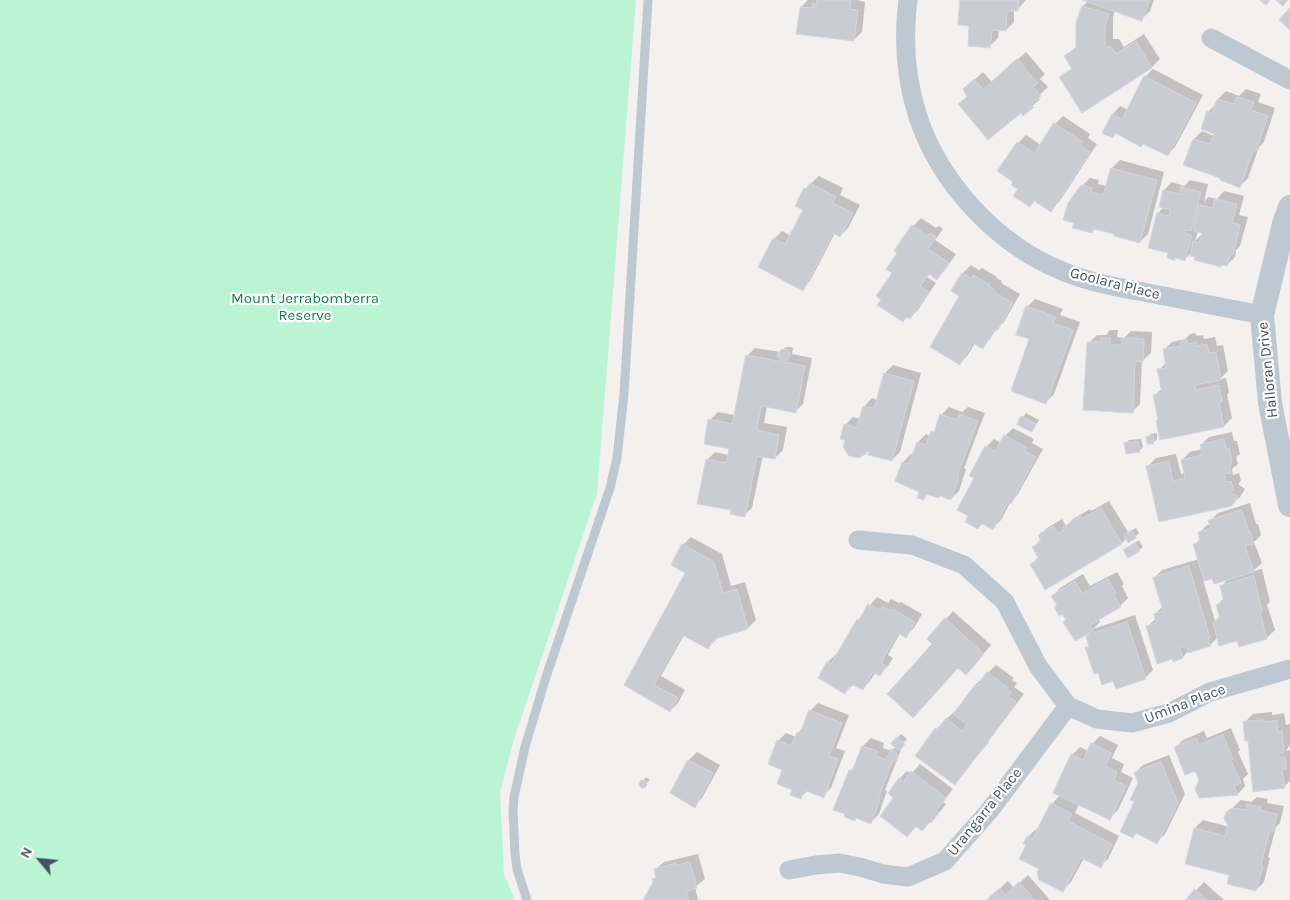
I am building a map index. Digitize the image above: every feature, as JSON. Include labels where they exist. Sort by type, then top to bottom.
[{"type":"street","name":"Goolara Place","points":[[908,0],[906,28],[908,66],[918,116],[934,153],[944,169],[963,196],[989,224],[1033,256],[1060,270],[1078,276],[1114,286],[1262,315]]},
{"type":"street","points":[[1211,38],[1290,80]]},
{"type":"street","name":"Halloran Drive","points":[[1290,207],[1284,224],[1262,315],[1270,403],[1290,505]]},
{"type":"street","name":"Umina Place","points":[[858,540],[912,545],[964,565],[1005,602],[1038,666],[1068,706],[1097,719],[1132,723],[1169,713],[1210,692],[1290,669]]},
{"type":"street","name":"Urangarra Place","points":[[789,870],[840,863],[883,874],[908,877],[945,861],[990,810],[1068,706]]},
{"type":"lane","points":[[527,900],[517,869],[515,854],[513,812],[516,790],[525,748],[545,680],[602,515],[617,458],[624,394],[648,0]]},
{"type":"green space","name":"Mount Jerrabomberra Reserve","points":[[0,0],[636,0],[597,494],[514,739],[500,792],[504,874],[515,900],[0,900]]},
{"type":"building","points":[[817,0],[851,0],[850,9],[858,10],[854,41],[796,34],[800,7],[812,8],[813,3],[816,4]]},
{"type":"building","points":[[960,0],[1019,0],[1018,11],[1007,11],[1006,31],[992,30],[990,48],[968,46],[969,26],[958,25]]},
{"type":"building","points":[[1083,0],[1150,0],[1142,21]]},
{"type":"building","points":[[1260,0],[1270,0],[1266,5]]},
{"type":"building","points":[[1276,0],[1288,0],[1283,6]]},
{"type":"building","points":[[1082,6],[1109,14],[1105,26],[1105,47],[1111,47],[1116,54],[1136,41],[1152,68],[1082,113],[1059,77],[1072,69],[1064,56],[1076,48],[1076,23]]},
{"type":"building","points":[[1290,8],[1290,30],[1279,20]]},
{"type":"building","points":[[1017,59],[1038,83],[1033,87],[1041,96],[1030,105],[1034,107],[1023,116],[1021,113],[988,140],[958,104],[967,97],[963,89],[974,79],[983,89]]},
{"type":"building","points":[[1144,76],[1196,103],[1168,156],[1143,144],[1141,147],[1115,133],[1113,138],[1102,133],[1112,114],[1122,119]]},
{"type":"building","points":[[1237,97],[1254,102],[1251,110],[1268,116],[1256,151],[1253,150],[1240,188],[1220,180],[1220,178],[1183,165],[1193,139],[1210,144],[1214,134],[1201,129],[1207,111],[1212,113],[1217,99],[1234,104]]},
{"type":"building","points":[[1054,123],[1083,142],[1081,146],[1090,152],[1051,212],[1034,201],[1030,207],[1013,196],[1018,189],[1011,185],[1013,182],[997,171],[1017,142],[1034,153]]},
{"type":"building","points":[[1111,168],[1157,180],[1140,243],[1094,229],[1092,233],[1072,228],[1074,223],[1063,220],[1068,203],[1081,185],[1092,188],[1091,192],[1103,195]]},
{"type":"building","points":[[810,183],[836,197],[833,203],[853,213],[840,237],[833,233],[803,291],[758,267],[773,238],[785,244],[803,210],[795,206],[804,188],[806,189]]},
{"type":"building","points":[[1181,187],[1201,192],[1191,231],[1186,230],[1186,234],[1192,236],[1185,261],[1175,258],[1175,261],[1167,258],[1168,253],[1148,248],[1157,213],[1169,216],[1170,210],[1159,207],[1163,190],[1180,194]]},
{"type":"building","points":[[1215,199],[1237,204],[1232,223],[1240,225],[1233,255],[1230,255],[1227,266],[1221,265],[1221,267],[1194,260],[1195,257],[1190,256],[1193,241],[1199,243],[1202,233],[1193,231],[1199,205],[1213,208]]},
{"type":"building","points":[[912,225],[927,236],[930,233],[936,237],[928,249],[949,263],[937,280],[929,274],[920,286],[929,292],[910,319],[906,317],[903,322],[877,305],[881,300],[876,296],[892,273],[886,269],[897,253],[894,251]]},
{"type":"building","points":[[962,273],[971,278],[973,275],[990,285],[995,290],[994,292],[1013,303],[997,331],[994,329],[983,349],[973,343],[960,365],[930,347],[959,296],[951,291]]},
{"type":"building","points":[[1026,306],[1056,317],[1053,323],[1073,330],[1046,404],[1011,391],[1029,339],[1016,335]]},
{"type":"building","points":[[1101,338],[1110,338],[1110,345],[1122,345],[1122,338],[1144,339],[1143,362],[1135,361],[1133,413],[1083,410],[1087,342],[1101,342]]},
{"type":"building","points":[[1187,340],[1188,344],[1196,342],[1196,346],[1207,344],[1209,353],[1216,352],[1221,380],[1195,385],[1196,390],[1219,385],[1222,402],[1219,402],[1224,427],[1160,440],[1153,395],[1162,393],[1157,369],[1166,368],[1163,349],[1181,346],[1180,342]]},
{"type":"building","points":[[782,349],[786,349],[790,355],[786,361],[782,361],[778,357],[778,353]]},
{"type":"building","points":[[746,355],[805,366],[796,413],[761,406],[757,430],[779,435],[775,459],[757,456],[745,517],[730,514],[731,510],[697,504],[706,459],[726,463],[729,449],[704,444],[708,419],[732,424]]},
{"type":"building","points":[[884,373],[914,381],[892,461],[868,455],[869,452],[858,458],[849,456],[843,447],[845,440],[840,439],[844,424],[857,428],[863,406],[874,408]]},
{"type":"building","points":[[940,414],[957,420],[959,414],[978,421],[957,476],[959,477],[951,500],[926,494],[924,500],[917,498],[919,492],[895,481],[902,462],[909,464],[917,442],[926,445],[931,431],[934,432]]},
{"type":"building","points":[[1021,416],[1036,424],[1032,432],[1017,425]]},
{"type":"building","points":[[1004,435],[1027,448],[1025,451],[1036,457],[1011,504],[1008,502],[993,530],[981,523],[978,529],[965,522],[968,516],[957,510],[974,478],[969,476],[985,446],[995,451]]},
{"type":"building","points":[[1153,436],[1154,444],[1147,444],[1146,437]]},
{"type":"building","points":[[1224,439],[1226,449],[1229,448],[1232,463],[1229,466],[1231,473],[1224,474],[1226,482],[1231,481],[1234,490],[1228,491],[1238,497],[1232,506],[1159,522],[1146,466],[1169,461],[1173,481],[1185,478],[1181,460],[1202,455],[1200,445]]},
{"type":"building","points":[[1138,442],[1140,452],[1126,454],[1124,443]]},
{"type":"building","points":[[1101,508],[1122,544],[1045,590],[1030,564],[1039,559],[1032,547],[1041,542],[1038,535],[1053,526],[1058,533],[1065,529],[1063,527],[1081,516],[1083,518]]},
{"type":"building","points":[[1242,510],[1254,544],[1245,546],[1254,572],[1214,584],[1212,579],[1204,581],[1193,544],[1200,542],[1198,532],[1211,529],[1208,521]]},
{"type":"building","points":[[1132,531],[1136,538],[1128,543],[1124,535]]},
{"type":"building","points":[[1135,543],[1140,551],[1128,558],[1123,550]]},
{"type":"building","points":[[682,544],[714,562],[723,593],[737,589],[748,629],[714,639],[708,649],[682,635],[654,685],[678,698],[670,712],[624,685],[685,573],[671,565]]},
{"type":"building","points":[[1189,566],[1211,646],[1188,653],[1187,646],[1180,648],[1183,658],[1173,662],[1172,659],[1157,664],[1146,626],[1156,623],[1154,614],[1163,611],[1153,578]]},
{"type":"building","points":[[1254,576],[1267,639],[1239,647],[1237,641],[1219,646],[1213,622],[1220,619],[1216,605],[1224,602],[1220,586]]},
{"type":"building","points":[[1108,579],[1121,607],[1090,625],[1093,631],[1075,641],[1063,622],[1066,620],[1062,614],[1059,616],[1054,607],[1057,605],[1051,596],[1075,581],[1082,593]]},
{"type":"building","points":[[868,604],[880,610],[882,606],[891,611],[892,609],[915,622],[906,638],[898,633],[881,663],[886,666],[880,676],[873,672],[863,690],[851,684],[845,694],[818,678],[827,661],[831,664]]},
{"type":"building","points":[[945,618],[984,654],[966,675],[958,668],[913,718],[887,694],[932,644],[927,639]]},
{"type":"building","points":[[1127,622],[1146,679],[1116,689],[1113,681],[1102,685],[1098,673],[1094,674],[1085,647],[1089,647],[1086,636]]},
{"type":"building","points":[[987,672],[1007,687],[1011,692],[1008,696],[1017,703],[955,785],[915,756],[935,728],[937,730],[946,718],[962,731],[967,724],[953,714]]},
{"type":"building","points":[[809,710],[842,723],[829,756],[838,759],[824,798],[804,790],[801,799],[790,795],[792,790],[777,784],[782,770],[768,764],[777,740],[791,746],[797,732],[800,733]]},
{"type":"building","points":[[1264,720],[1264,722],[1277,720],[1278,732],[1282,731],[1284,753],[1278,753],[1279,758],[1285,757],[1286,769],[1282,769],[1285,788],[1253,792],[1248,741],[1245,741],[1243,722]]},
{"type":"building","points":[[1223,735],[1241,783],[1234,786],[1238,795],[1199,798],[1195,789],[1199,780],[1195,771],[1185,775],[1174,747],[1196,738],[1199,745]]},
{"type":"building","points":[[897,737],[905,744],[899,751],[891,744]]},
{"type":"building","points":[[1091,743],[1111,753],[1105,766],[1117,772],[1114,780],[1126,786],[1110,820],[1053,793],[1071,754],[1083,760]]},
{"type":"building","points":[[862,746],[877,751],[876,756],[892,762],[878,798],[880,799],[871,824],[856,818],[855,821],[844,817],[845,814],[833,810],[849,770],[852,771]]},
{"type":"building","points":[[892,749],[898,754],[895,762],[887,758]]},
{"type":"building","points":[[688,760],[713,773],[695,808],[670,793]]},
{"type":"building","points":[[1161,762],[1178,803],[1157,844],[1136,833],[1133,838],[1120,832],[1134,802],[1130,800],[1138,783],[1134,773]]},
{"type":"building","points":[[911,771],[946,798],[936,811],[939,813],[931,823],[922,831],[916,826],[907,837],[880,816],[893,798],[888,793],[899,778],[903,782]]},
{"type":"building","points":[[643,780],[647,784],[643,788],[639,784]]},
{"type":"building","points":[[1051,803],[1072,814],[1068,821],[1112,844],[1101,868],[1081,858],[1063,892],[1039,880],[1037,872],[1039,869],[1019,859],[1026,845],[1023,844],[1027,836],[1032,839]]},
{"type":"building","points":[[1247,804],[1261,807],[1260,810],[1277,814],[1273,832],[1270,830],[1256,891],[1227,884],[1229,875],[1185,864],[1194,828],[1225,836],[1228,826],[1224,818],[1226,812],[1232,808],[1246,810]]},
{"type":"building","points":[[690,862],[697,888],[686,891],[689,900],[643,900],[653,882],[652,879],[656,878],[654,869],[676,863],[676,865]]},
{"type":"building","points":[[1019,882],[1035,900],[986,900],[1000,888],[1005,895]]},
{"type":"building","points":[[1195,889],[1207,900],[1186,900]]}]
